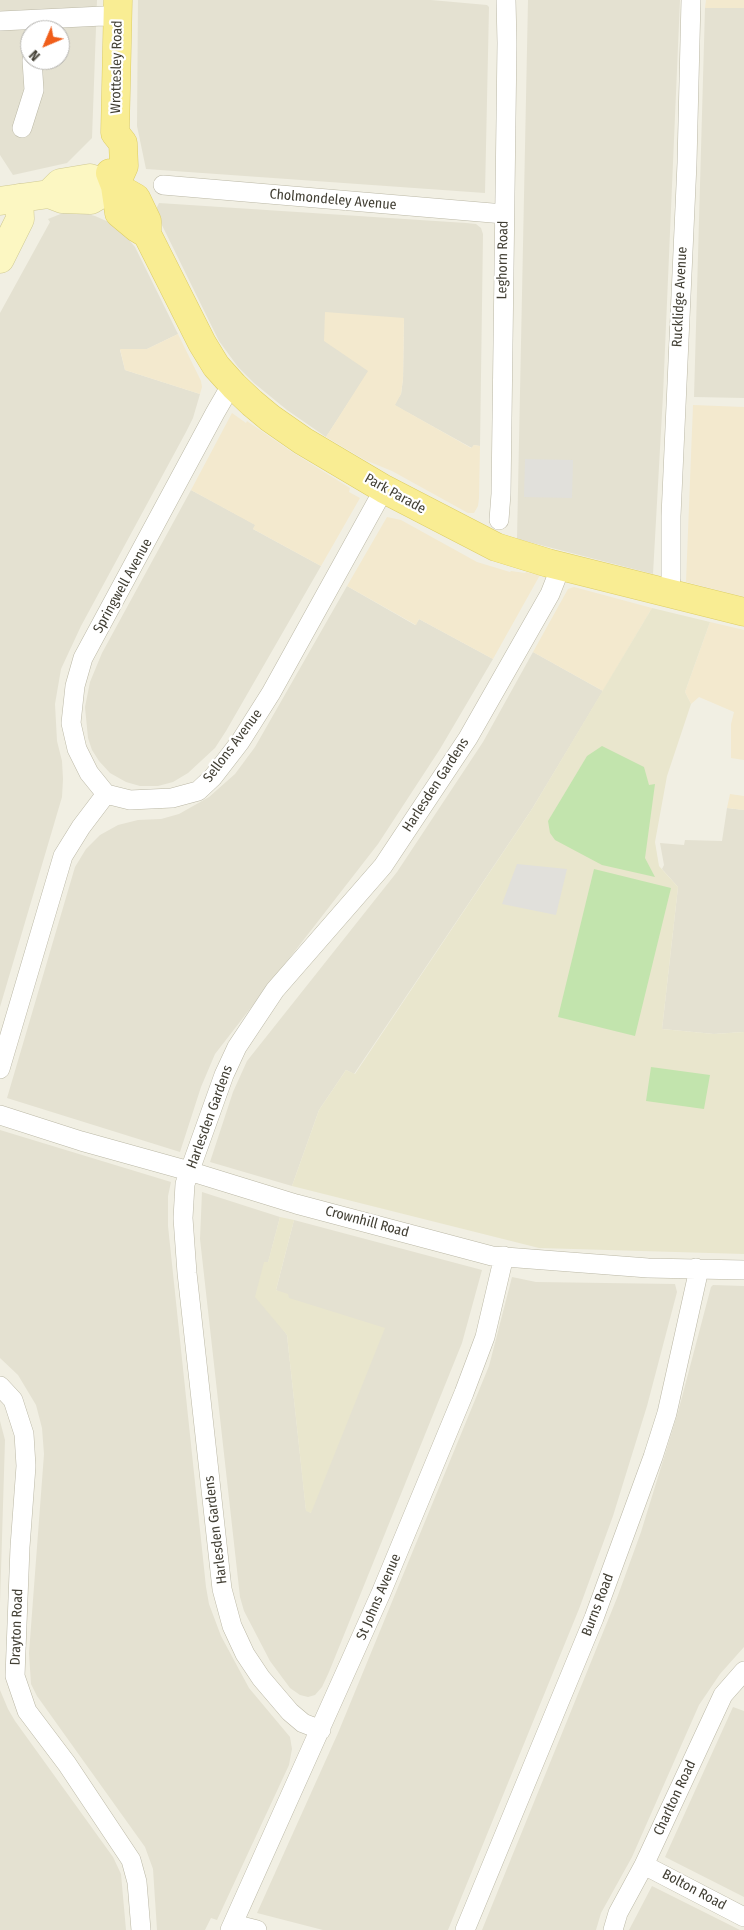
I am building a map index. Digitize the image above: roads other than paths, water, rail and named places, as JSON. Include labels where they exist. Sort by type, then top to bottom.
[{"type":"main road","name":"Wrottesley Road","points":[[119,8],[115,133],[106,142],[106,162],[123,199]]},
{"type":"main road","name":"Park Parade","points":[[123,199],[137,228],[147,234],[202,343],[216,366],[234,386],[270,418],[303,441],[384,489],[496,547],[561,566],[744,612]]},
{"type":"street","name":"Leghorn Road","points":[[499,520],[501,494],[506,0]]},
{"type":"street","name":"Rucklidge Avenue","points":[[668,593],[691,0]]},
{"type":"street","points":[[70,20],[103,16],[119,8]]},
{"type":"street","points":[[0,21],[20,24]]},
{"type":"street","points":[[22,128],[34,90],[33,70]]},
{"type":"street","points":[[4,251],[8,221],[6,200],[49,194],[60,183],[90,178],[123,199]]},
{"type":"street","name":"Cholmondeley Avenue","points":[[163,185],[504,214]]},
{"type":"street","name":"Springwell Avenue","points":[[106,794],[89,773],[77,749],[71,723],[75,686],[83,658],[215,413],[226,394],[234,386]]},
{"type":"street","name":"Sellons Avenue","points":[[106,794],[130,800],[172,798],[198,791],[213,777],[240,742],[271,693],[384,489]]},
{"type":"street","name":"Harlesden Gardens","points":[[321,1730],[304,1723],[290,1712],[261,1678],[245,1654],[232,1626],[222,1589],[187,1273],[183,1218],[185,1184],[224,1074],[237,1046],[275,990],[383,866],[468,738],[550,594],[561,566]]},
{"type":"street","points":[[0,1069],[63,856],[81,827],[106,794]]},
{"type":"street","name":"Crownhill Road","points":[[0,1115],[81,1141],[189,1171],[296,1204],[492,1256],[648,1268],[744,1270]]},
{"type":"street","name":"St Johns Avenue","points":[[232,1927],[382,1593],[464,1393],[485,1337],[504,1256]]},
{"type":"street","name":"Burns Road","points":[[465,1930],[594,1618],[653,1457],[667,1413],[697,1278],[696,1268]]},
{"type":"street","name":"Drayton Road","points":[[0,1386],[13,1400],[24,1434],[26,1458],[20,1547],[15,1676],[27,1711],[67,1764],[131,1860],[137,1882],[140,1930]]},
{"type":"street","name":"Charlton Road","points":[[613,1930],[618,1913],[644,1864],[723,1694],[744,1671]]},
{"type":"street","name":"Bolton Road","points":[[644,1864],[744,1917]]},
{"type":"street","points":[[232,1927],[257,1930]]}]
